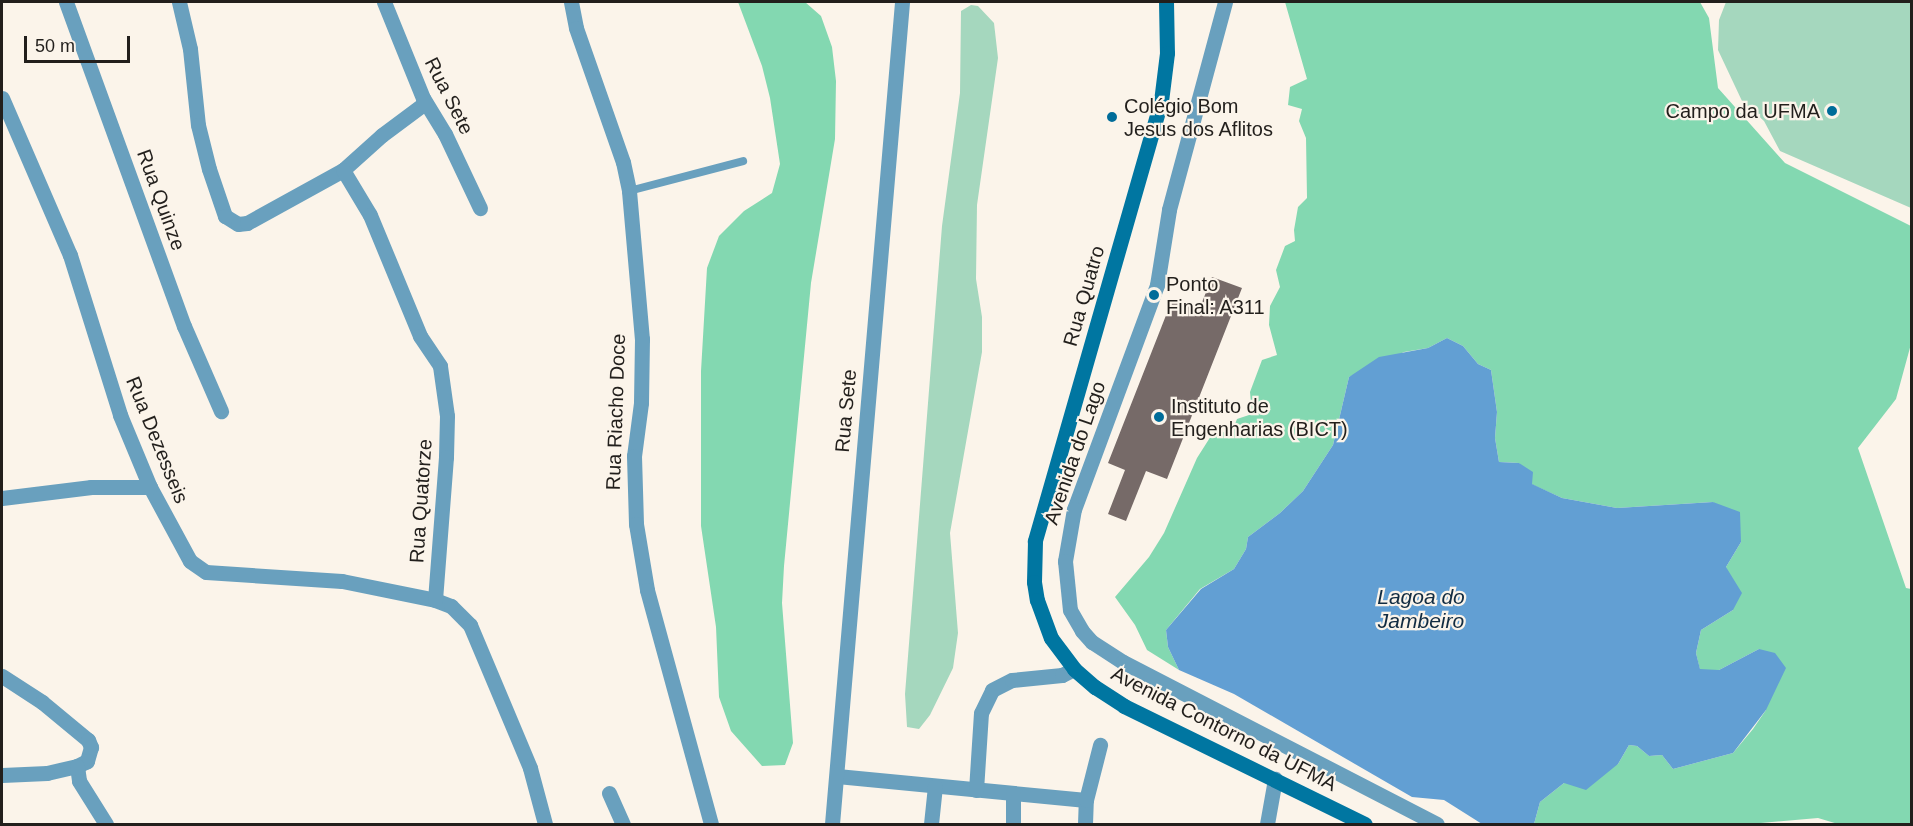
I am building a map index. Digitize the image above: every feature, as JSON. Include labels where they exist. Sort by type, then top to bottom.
[{"type":"main road","name":"Rua Quatro","points":[[1037,600],[1033,559],[1039,524],[1161,101],[1167,53],[1166,2]]},
{"type":"main road","name":"Avenida Contorno da UFMA","points":[[1037,600],[1052,638],[1074,669],[1095,687],[1124,706],[1275,779],[1350,821],[1365,825]]},
{"type":"street","name":"Rua Quinze","points":[[66,2],[184,326],[221,411]]},
{"type":"street","points":[[179,2],[190,49],[198,125],[225,216],[238,224],[247,224],[343,170],[382,135],[425,103]]},
{"type":"street","name":"Rua Sete","points":[[384,2],[425,103],[445,134],[480,208]]},
{"type":"street","name":"Rua Riacho Doce","points":[[571,2],[576,28],[623,162],[629,191],[642,339],[641,403],[634,456],[636,525],[647,590],[711,825]]},
{"type":"street","name":"Rua Sete","points":[[832,825],[902,2]]},
{"type":"street","name":"Avenida do Lago","points":[[1226,2],[1169,210],[1157,285],[1074,509],[1065,561],[1067,598],[1082,631],[1115,657],[1437,825]]},
{"type":"street","name":"Rua Dezesseis","points":[[2,98],[70,255],[120,415],[150,487],[183,551],[200,571],[342,581],[435,600]]},
{"type":"street","name":"Rua Quatorze","points":[[343,170],[370,215],[420,336],[440,366],[447,416],[435,600]]},
{"type":"street","points":[[2,498],[91,488],[150,487]]},
{"type":"street","points":[[435,600],[451,606],[470,625],[530,768],[545,825]]},
{"type":"street","points":[[976,790],[981,713],[992,690],[1012,680],[1062,675],[1074,669]]},
{"type":"street","points":[[2,676],[42,702],[88,741],[90,755],[87,761],[77,766],[47,772],[2,775]]},
{"type":"street","points":[[1085,825],[1086,800],[1100,745]]},
{"type":"street","points":[[77,766],[79,781],[106,825]]},
{"type":"street","points":[[837,776],[1086,800]]},
{"type":"street","points":[[1267,825],[1275,779]]},
{"type":"street","points":[[931,825],[935,786]]},
{"type":"street","points":[[609,793],[623,825]]},
{"type":"street","points":[[1013,793],[1013,825]]},
{"type":"lane","points":[[629,191],[743,161]]},
{"type":"green space","points":[[738,2],[805,2],[821,16],[832,47],[836,81],[835,139],[811,283],[784,566],[782,603],[793,743],[785,765],[762,766],[731,731],[719,697],[716,627],[701,526],[701,371],[707,268],[719,236],[744,211],[772,193],[780,164],[770,98],[762,66]]},
{"type":"green space","points":[[1285,2],[1700,2],[1709,18],[1718,88],[1785,163],[1911,226],[1911,344],[1896,399],[1858,448],[1906,588],[1911,589],[1911,824],[1838,824],[1818,818],[1750,824],[1534,824],[1540,802],[1564,783],[1618,764],[1629,745],[1637,746],[1649,756],[1662,755],[1673,769],[1733,753],[1753,729],[1766,710],[1759,649],[1719,670],[1700,670],[1696,653],[1701,630],[1733,610],[1726,567],[1741,542],[1713,502],[1617,508],[1562,498],[1531,484],[1519,463],[1499,462],[1495,438],[1497,412],[1491,370],[1478,364],[1463,346],[1447,338],[1428,348],[1404,352],[1349,377],[1333,445],[1303,491],[1280,513],[1248,537],[1246,549],[1234,569],[1200,589],[1166,630],[1168,647],[1179,670],[1147,650],[1135,625],[1115,597],[1149,557],[1164,533],[1197,458],[1211,436],[1233,429],[1237,419],[1252,414],[1250,392],[1262,360],[1277,355],[1269,325],[1270,306],[1280,287],[1276,270],[1285,246],[1295,241],[1294,230],[1298,207],[1307,198],[1306,138],[1299,121],[1302,109],[1288,105],[1290,87],[1307,79]]},
{"type":"green space","name":"Campo da UFMA","points":[[1726,2],[1911,2],[1911,208],[1780,151],[1764,121],[1742,101],[1718,50],[1719,20]]},
{"type":"green space","points":[[971,5],[978,6],[994,23],[998,58],[977,205],[976,279],[982,317],[982,352],[950,533],[958,633],[953,668],[930,715],[919,729],[907,727],[905,694],[942,226],[960,93],[961,11]]},
{"type":"water","name":"Lagoa do Jambeiro","points":[[1447,338],[1463,346],[1478,364],[1491,370],[1497,412],[1495,438],[1499,462],[1519,463],[1533,472],[1532,484],[1562,498],[1617,508],[1713,502],[1740,512],[1741,542],[1726,567],[1742,593],[1733,610],[1701,630],[1696,653],[1700,669],[1719,670],[1759,649],[1775,653],[1786,668],[1766,710],[1733,753],[1673,769],[1662,755],[1649,756],[1637,746],[1629,745],[1618,764],[1586,790],[1564,783],[1540,802],[1534,824],[1482,824],[1444,800],[1412,797],[1234,694],[1179,670],[1168,647],[1166,630],[1201,589],[1234,569],[1246,549],[1248,537],[1280,513],[1303,491],[1333,445],[1349,377],[1379,357],[1428,348]]},
{"type":"building","name":"Instituto de Engenharias (BICT)","points":[[1212,277],[1242,288],[1167,479],[1146,471],[1126,521],[1108,514],[1125,470],[1108,463],[1172,300],[1199,310]]},
{"type":"place","name":"Campo da UFMA","points":[[1832,111]]},
{"type":"place","name":"Colégio Bom Jesus dos Aflitos","points":[[1112,117]]},
{"type":"place","name":"Ponto Final: A311","points":[[1154,295]]},
{"type":"place","name":"Instituto de Engenharias (BICT)","points":[[1159,417]]}]
